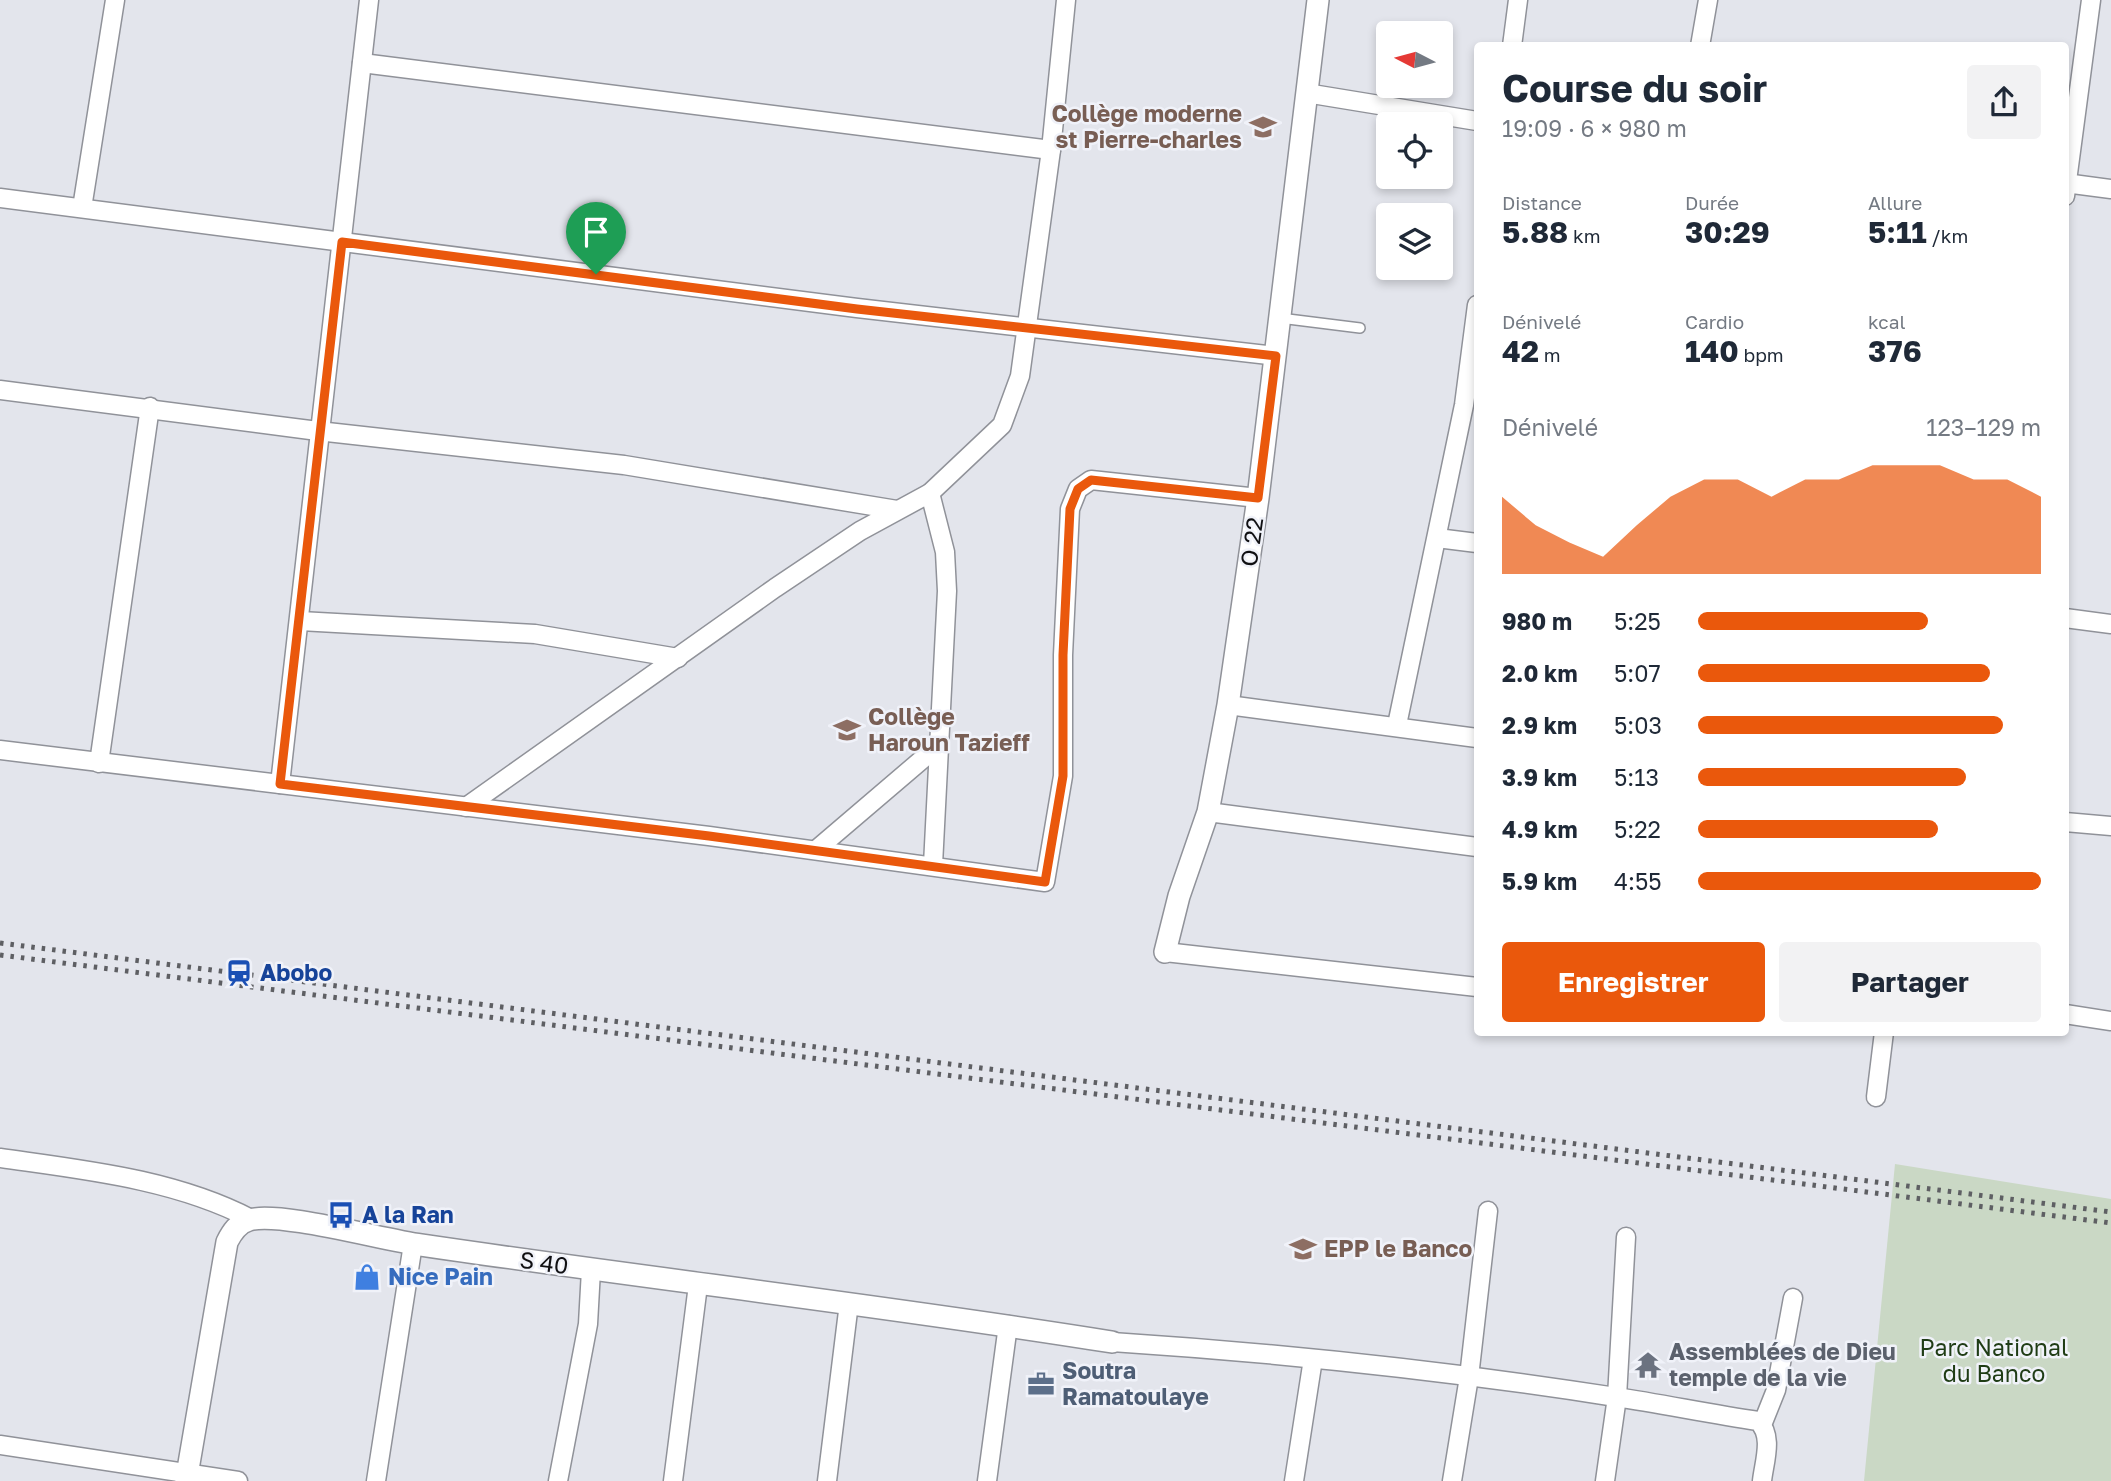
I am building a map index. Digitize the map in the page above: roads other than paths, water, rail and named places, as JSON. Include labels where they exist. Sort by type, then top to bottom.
[{"type":"street","points":[[82,208],[115,0]]},
{"type":"street","points":[[280,784],[369,0]]},
{"type":"street","points":[[466,807],[786,581],[930,492],[1002,425],[1020,376],[1051,150],[1066,0]]},
{"type":"street","name":"O 22","points":[[1166,952],[1179,896],[1208,812],[1228,705],[1258,498],[1318,0]]},
{"type":"street","points":[[1513,42],[1518,0]]},
{"type":"street","points":[[1701,42],[1708,0]]},
{"type":"street","points":[[2069,159],[2091,0]]},
{"type":"street","points":[[362,63],[1051,150]]},
{"type":"street","points":[[1306,93],[1474,121]]},
{"type":"street","points":[[2069,188],[2111,189]]},
{"type":"street","points":[[0,198],[210,227],[1026,328],[1276,356]]},
{"type":"street","points":[[1397,725],[1464,405],[1474,328]]},
{"type":"street","points":[[0,390],[150,407],[318,431],[624,465],[897,510]]},
{"type":"street","points":[[99,764],[150,407]]},
{"type":"street","points":[[0,750],[816,850],[1045,882],[1063,776],[1067,553],[1070,509],[1078,489],[1091,480],[1258,498]]},
{"type":"street","points":[[930,492],[941,526],[947,573],[933,865]]},
{"type":"street","points":[[1437,538],[1474,543]]},
{"type":"street","points":[[2069,619],[2111,624]]},
{"type":"street","points":[[300,621],[535,634],[678,658]]},
{"type":"street","points":[[1228,705],[1397,725],[1474,738]]},
{"type":"street","points":[[816,850],[939,745]]},
{"type":"street","points":[[1208,812],[1474,847]]},
{"type":"street","points":[[2069,822],[2111,826]]},
{"type":"street","points":[[1166,952],[1474,988]]},
{"type":"street","points":[[2069,1015],[2111,1021]]},
{"type":"street","points":[[1876,1097],[1884,1036]]},
{"type":"street","points":[[0,1158],[156,1185],[202,1197],[251,1219]]},
{"type":"street","points":[[1452,1481],[1469,1377],[1488,1211]]},
{"type":"street","points":[[187,1478],[227,1242],[241,1223],[251,1219]]},
{"type":"street","name":"S 40","points":[[251,1219],[288,1221],[413,1244],[698,1285],[1008,1325],[1112,1342]]},
{"type":"street","points":[[1605,1481],[1617,1397],[1626,1237]]},
{"type":"street","points":[[376,1481],[393,1358],[413,1244]]},
{"type":"street","points":[[558,1481],[588,1324],[591,1270]]},
{"type":"street","points":[[673,1481],[698,1285]]},
{"type":"street","points":[[1762,1425],[1776,1390],[1793,1298]]},
{"type":"street","points":[[827,1481],[849,1303]]},
{"type":"street","points":[[987,1481],[1008,1325]]},
{"type":"street","points":[[1112,1342],[1313,1359],[1469,1377],[1617,1397],[1758,1421],[1762,1425],[1767,1445],[1762,1481]]},
{"type":"street","points":[[1294,1481],[1313,1359]]},
{"type":"street","points":[[0,1445],[187,1478],[238,1481]]},
{"type":"lane","points":[[1280,318],[1360,328]]},
{"type":"railway","points":[[0,943],[2111,1212]]},
{"type":"railway","points":[[0,955],[2111,1223]]},
{"type":"place","name":"Collège moderne st Pierre-charles","points":[[1263,127]]},
{"type":"place","name":"Collège Haroun Tazieff","points":[[847,730]]},
{"type":"place","name":"Abobo","points":[[239,973]]},
{"type":"place","name":"A la Ran","points":[[341,1215]]},
{"type":"place","name":"EPP le Banco","points":[[1303,1249]]},
{"type":"place","name":"Nice Pain","points":[[367,1277]]},
{"type":"place","name":"Assemblées de Dieu temple de la vie","points":[[1648,1365]]},
{"type":"place","name":"Soutra Ramatoulaye","points":[[1041,1384]]},
{"type":"park label","name":"Parc National du Banco","points":[[1994,1361]]}]
